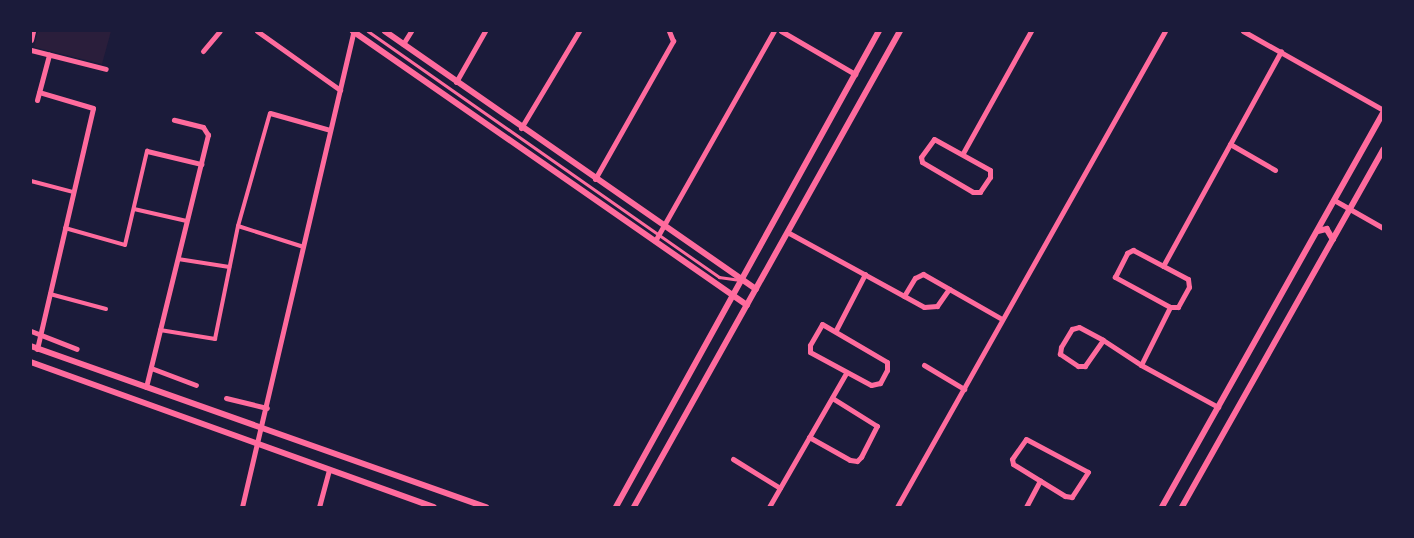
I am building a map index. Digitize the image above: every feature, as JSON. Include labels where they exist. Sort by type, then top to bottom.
[{"type":"street","points":[[31,40],[33,31]]},
{"type":"street","points":[[203,51],[220,31]]},
{"type":"street","points":[[256,31],[340,90]]},
{"type":"street","points":[[385,31],[520,128],[756,289]]},
{"type":"street","points":[[403,44],[411,31]]},
{"type":"street","points":[[456,82],[485,31]]},
{"type":"street","points":[[520,128],[579,31]]},
{"type":"street","points":[[595,179],[673,41],[669,31]]},
{"type":"street","points":[[656,241],[774,31]]},
{"type":"street","points":[[781,31],[855,74]]},
{"type":"street","points":[[616,507],[879,31]]},
{"type":"street","points":[[634,507],[756,289],[790,233],[900,31]]},
{"type":"street","points":[[963,153],[1031,31]]},
{"type":"street","points":[[897,507],[1165,31]]},
{"type":"street","points":[[1162,507],[1383,111],[1243,31]]},
{"type":"street","points":[[242,507],[263,427],[354,32],[747,305]]},
{"type":"street","points":[[31,50],[106,69]]},
{"type":"street","points":[[1163,266],[1281,51]]},
{"type":"street","points":[[34,100],[39,92],[48,55]]},
{"type":"street","points":[[39,92],[93,108],[50,294],[40,334],[34,348],[486,507]]},
{"type":"street","points":[[160,330],[214,339],[238,226],[270,113],[330,130]]},
{"type":"street","points":[[146,387],[208,135],[206,128],[174,120]]},
{"type":"street","points":[[934,139],[963,153],[990,172],[978,193],[921,160],[934,139]]},
{"type":"street","points":[[1230,144],[1275,170]]},
{"type":"street","points":[[1182,507],[1383,150]]},
{"type":"street","points":[[65,228],[125,245],[147,151],[201,164]]},
{"type":"street","points":[[31,181],[73,192]]},
{"type":"street","points":[[1334,200],[1383,228]]},
{"type":"street","points":[[134,209],[187,222]]},
{"type":"street","points":[[238,226],[304,246]]},
{"type":"street","points":[[1316,234],[1327,229],[1333,239]]},
{"type":"street","points":[[790,233],[924,308],[933,308],[949,289]]},
{"type":"street","points":[[1130,250],[1163,266],[1189,282],[1180,305],[1170,307],[1114,277],[1130,250]]},
{"type":"street","points":[[178,259],[228,267]]},
{"type":"street","points":[[836,330],[865,274]]},
{"type":"street","points":[[904,296],[920,274],[1002,320]]},
{"type":"street","points":[[50,294],[106,309]]},
{"type":"street","points":[[1141,364],[1170,307]]},
{"type":"street","points":[[821,326],[836,330],[888,364],[876,386],[846,373],[808,350],[821,326]]},
{"type":"street","points":[[1103,340],[1084,366],[1078,366],[1060,354],[1060,347],[1076,326],[1103,340],[1141,364],[1218,407]]},
{"type":"street","points":[[31,331],[77,349]]},
{"type":"street","points":[[31,362],[434,507]]},
{"type":"street","points":[[924,365],[964,389]]},
{"type":"street","points":[[151,368],[196,385]]},
{"type":"street","points":[[769,507],[846,373]]},
{"type":"street","points":[[226,398],[267,408]]},
{"type":"street","points":[[809,437],[853,461],[859,459],[865,451],[877,426],[832,398]]},
{"type":"street","points":[[1026,439],[1088,472],[1070,497],[1040,481],[1012,462],[1026,439]]},
{"type":"street","points":[[733,459],[780,488]]},
{"type":"street","points":[[319,507],[329,469]]},
{"type":"street","points":[[1026,507],[1040,481]]},
{"type":"lane","points":[[368,31],[719,277],[741,279]]},
{"type":"shaded area","points":[[38,31],[111,31],[102,64],[34,47]]}]
